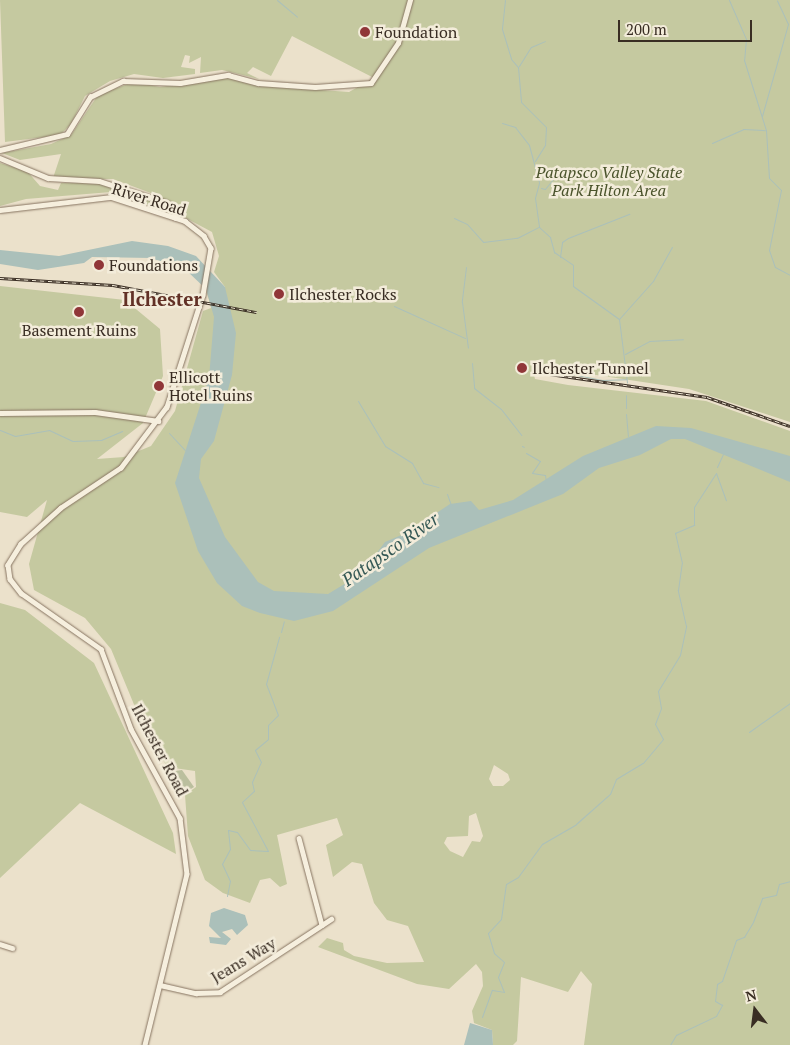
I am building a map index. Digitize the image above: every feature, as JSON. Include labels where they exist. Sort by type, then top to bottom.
[{"type":"street","points":[[0,150],[67,134],[90,97],[123,81],[180,83],[228,75],[258,83],[315,87],[371,83],[398,43],[410,0]]},
{"type":"street","points":[[0,158],[48,178],[99,181],[165,202],[174,207],[176,218]]},
{"type":"street","name":"River Road","points":[[0,210],[104,197],[176,218],[204,236],[212,258]]},
{"type":"street","name":"Ilchester Road","points":[[146,1045],[187,874],[186,846],[175,804],[131,729],[101,649],[21,594],[8,571],[21,544],[61,508],[122,468],[158,421],[178,384],[212,258]]},
{"type":"street","points":[[0,412],[95,412],[158,421]]},
{"type":"street","points":[[299,838],[322,925]]},
{"type":"street","name":"Jeans Way","points":[[160,985],[205,994],[220,992],[331,919]]},
{"type":"street","points":[[0,944],[12,948]]},
{"type":"green space","name":"Patapsco Valley State Park Hilton Area","points":[[0,0],[790,0],[790,422],[689,389],[537,366],[534,375],[535,379],[568,385],[706,401],[790,431],[790,1045],[584,1045],[592,984],[581,971],[568,992],[521,977],[517,1041],[513,1045],[493,1045],[492,1030],[474,1023],[472,1011],[483,986],[482,972],[476,964],[449,989],[417,984],[318,947],[327,938],[343,943],[344,950],[354,956],[387,963],[424,962],[408,926],[387,920],[374,903],[362,864],[352,862],[333,877],[326,845],[343,835],[337,818],[277,835],[287,884],[280,887],[270,878],[260,880],[250,903],[223,893],[205,880],[188,836],[185,795],[196,787],[195,771],[167,767],[140,719],[111,649],[85,618],[34,590],[29,564],[47,500],[27,517],[0,512],[0,286],[125,300],[160,329],[163,376],[143,423],[97,459],[124,457],[151,446],[175,411],[203,311],[211,308],[206,289],[225,287],[214,272],[219,256],[212,232],[182,216],[159,196],[113,179],[53,178],[61,154],[20,160],[2,153],[51,144],[71,135],[98,95],[133,82],[160,87],[227,77],[266,86],[349,92],[374,78],[292,36],[271,76],[253,67],[247,73],[259,79],[222,70],[200,73],[201,57],[189,63],[190,56],[185,55],[181,67],[195,69],[195,74],[163,78],[134,74],[110,81],[85,96],[71,124],[60,135],[5,142]],"holes":[[[494,765],[508,774],[510,780],[503,786],[493,786],[489,779]],[[476,813],[483,836],[480,842],[472,841],[463,857],[450,851],[444,843],[447,837],[468,836],[469,816]]]},
{"type":"green space","points":[[0,163],[27,171],[40,186],[58,190],[61,183],[97,182],[164,204],[173,213],[111,192],[26,199],[0,206]]},
{"type":"green space","points":[[0,603],[25,610],[94,663],[173,833],[176,854],[80,803],[0,878]]},
{"type":"green space","points":[[182,770],[194,787],[181,795],[168,772]]},
{"type":"water","name":"Patapsco River","points":[[132,241],[168,246],[196,256],[225,287],[236,333],[232,375],[214,441],[201,459],[199,478],[225,537],[258,582],[274,591],[328,594],[361,574],[385,542],[432,522],[432,516],[450,504],[471,501],[479,510],[513,500],[583,456],[656,426],[691,428],[790,456],[790,482],[685,439],[671,439],[640,455],[599,468],[563,494],[429,548],[333,611],[294,621],[260,613],[242,606],[217,583],[198,551],[175,483],[209,378],[214,317],[206,289],[187,271],[151,258],[92,257],[84,263],[38,270],[0,264],[0,250],[59,256]]},
{"type":"water","points":[[224,908],[245,915],[248,925],[237,935],[232,929],[222,932],[231,939],[226,945],[210,943],[209,937],[221,938],[209,926],[211,913]]},
{"type":"water","points":[[470,1023],[492,1030],[493,1045],[464,1045]]},
{"type":"waterway","points":[[277,0],[297,17]]},
{"type":"waterway","points":[[505,0],[502,29],[511,59],[518,67],[521,102],[546,127],[545,145],[535,161]]},
{"type":"waterway","points":[[729,0],[746,39],[744,60],[766,130],[769,178],[781,190],[769,250],[775,267],[790,275]]},
{"type":"waterway","points":[[762,116],[788,24],[777,0]]},
{"type":"waterway","points":[[519,66],[531,47],[545,41]]},
{"type":"waterway","points":[[502,123],[515,127],[529,145],[539,183],[535,198],[539,227],[550,237],[554,252],[573,265],[573,286],[619,319],[627,382]]},
{"type":"waterway","points":[[712,143],[743,129],[765,130]]},
{"type":"waterway","points":[[541,188],[545,189],[562,168],[567,174],[583,175]]},
{"type":"waterway","points":[[560,257],[562,242],[568,238],[629,214]]},
{"type":"waterway","points":[[454,218],[467,224],[483,242],[517,238],[539,227]]},
{"type":"waterway","points":[[619,319],[653,281],[672,247]]},
{"type":"waterway","points":[[466,267],[462,302],[468,348]]},
{"type":"waterway","points":[[394,306],[465,338]]},
{"type":"waterway","points":[[625,354],[649,341],[683,339]]},
{"type":"waterway","points":[[472,363],[474,388],[501,409],[521,435]]},
{"type":"waterway","points":[[551,370],[602,380],[626,379]]},
{"type":"waterway","points":[[626,395],[626,408]]},
{"type":"waterway","points":[[358,401],[385,446],[412,463],[423,483],[438,487]]},
{"type":"waterway","points":[[626,414],[628,436]]},
{"type":"waterway","points":[[0,430],[15,436],[49,430],[73,441],[101,440],[122,431]]},
{"type":"waterway","points":[[169,433],[185,450]]},
{"type":"waterway","points":[[526,453],[540,461],[532,473],[545,475],[546,482]]},
{"type":"waterway","points":[[717,467],[723,454]]},
{"type":"waterway","points":[[482,1017],[492,990],[504,992],[498,977],[504,962],[494,953],[488,933],[501,919],[506,884],[518,877],[542,844],[576,824],[610,794],[616,779],[643,763],[663,739],[655,724],[661,708],[658,691],[680,655],[686,626],[678,590],[682,563],[675,533],[694,525],[694,507],[716,473],[726,500]]},
{"type":"waterway","points":[[447,494],[451,505]]},
{"type":"waterway","points":[[281,632],[284,621]]},
{"type":"waterway","points":[[227,896],[230,881],[222,864],[230,849],[228,830],[237,832],[250,850],[268,851],[242,802],[254,791],[252,782],[261,762],[255,750],[268,739],[268,725],[278,715],[266,684],[279,637]]},
{"type":"waterway","points":[[749,732],[790,703]]},
{"type":"waterway","points":[[670,1045],[676,1035],[716,1016],[722,1005],[715,1001],[717,984],[722,981],[736,940],[744,937],[753,922],[762,898],[776,895],[779,884],[790,881]]},
{"type":"railway","points":[[0,278],[113,285],[256,312]]},
{"type":"railway","points":[[536,372],[707,397],[790,426]]},
{"type":"place","name":"Foundation","points":[[365,32]]},
{"type":"place","name":"Foundations","points":[[99,265]]},
{"type":"place","name":"Ilchester Rocks","points":[[279,294]]},
{"type":"place","name":"Basement Ruins","points":[[79,312]]},
{"type":"place","name":"Ilchester Tunnel","points":[[522,368]]},
{"type":"place","name":"Ellicott Hotel Ruins","points":[[159,386]]},
{"type":"district","name":"Ilchester","points":[[162,299]]}]
